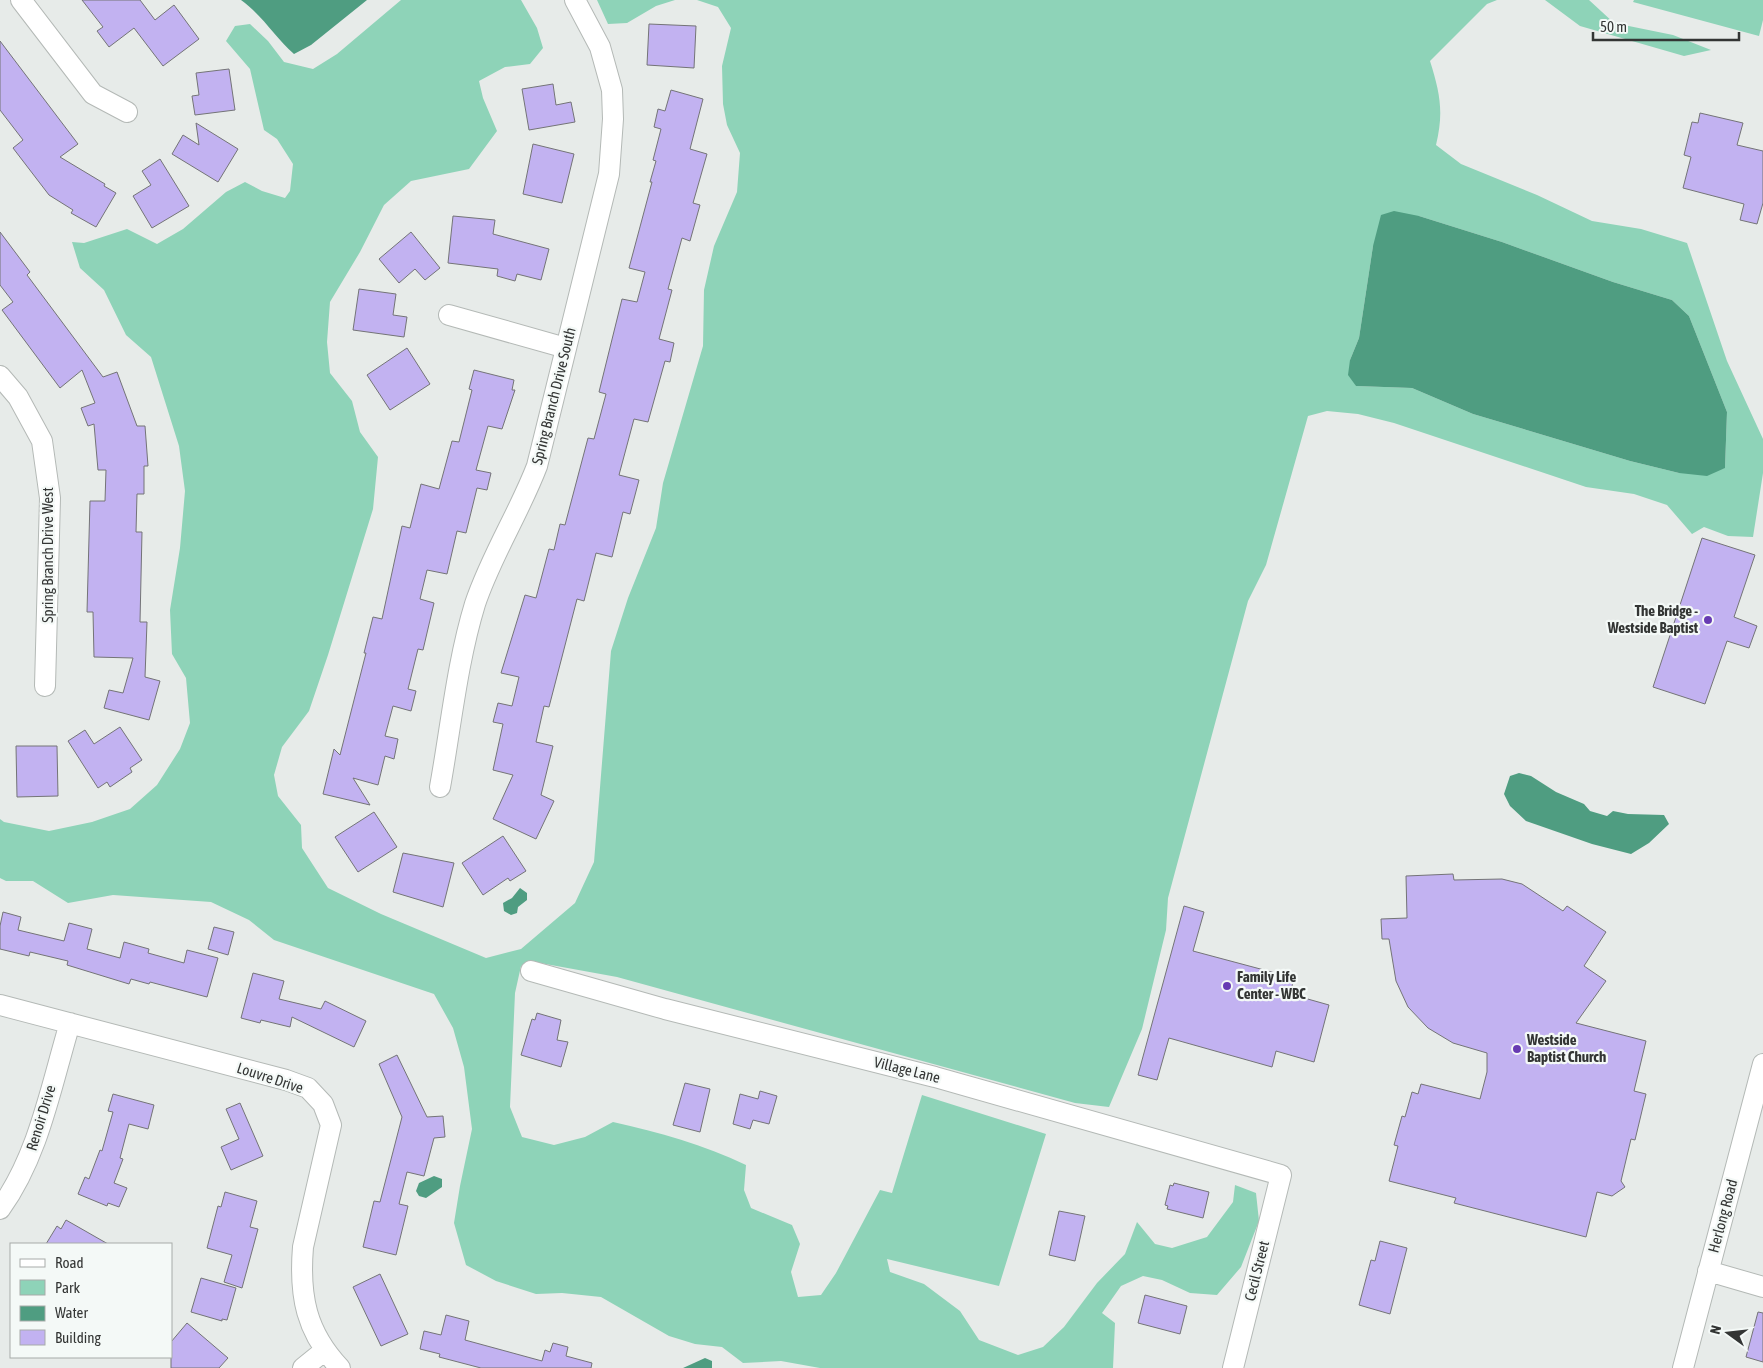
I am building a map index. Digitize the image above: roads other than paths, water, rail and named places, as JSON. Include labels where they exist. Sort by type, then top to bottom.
[{"type":"street","points":[[21,0],[93,94],[127,112]]},
{"type":"street","name":"Spring Branch Drive South","points":[[440,787],[465,639],[476,603],[490,568],[524,501],[537,466],[609,174],[613,119],[612,90],[600,47],[575,0]]},
{"type":"street","points":[[449,315],[566,348]]},
{"type":"street","name":"Spring Branch Drive West","points":[[0,376],[18,397],[42,441],[45,460],[50,498],[48,624],[44,686]]},
{"type":"street","name":"Village Lane","points":[[531,971],[665,1009],[935,1077],[1281,1175]]},
{"type":"street","name":"Louvre Drive","points":[[0,1005],[286,1080],[308,1088],[323,1104],[331,1125],[303,1247],[302,1264],[305,1308],[310,1325],[324,1351],[340,1368]]},
{"type":"street","name":"Renoir Drive","points":[[0,1209],[22,1173],[33,1147],[70,1022]]},
{"type":"street","name":"Herlong Road","points":[[1683,1368],[1763,1064]]},
{"type":"street","name":"Cecil Street","points":[[1233,1368],[1281,1175]]},
{"type":"street","points":[[1708,1271],[1763,1286]]},
{"type":"street","points":[[303,1368],[324,1351]]},
{"type":"water","points":[[241,0],[367,0],[311,45],[294,54],[255,12]]},
{"type":"water","points":[[1394,211],[1419,216],[1502,242],[1613,282],[1672,300],[1689,316],[1727,412],[1725,468],[1707,476],[1679,473],[1630,461],[1473,414],[1412,388],[1356,386],[1348,375],[1350,360],[1359,338],[1373,246],[1381,215]]},
{"type":"water","points":[[1519,773],[1531,776],[1556,792],[1584,804],[1590,811],[1607,816],[1613,811],[1628,814],[1664,815],[1669,824],[1649,843],[1631,854],[1592,844],[1526,821],[1510,806],[1504,794],[1510,776]]},
{"type":"water","points":[[520,888],[527,893],[527,900],[518,907],[517,913],[511,915],[504,911],[503,903],[512,898]]},
{"type":"water","points":[[434,1176],[442,1179],[442,1187],[426,1198],[419,1196],[416,1191],[419,1183]]},
{"type":"water","points":[[705,1358],[712,1361],[712,1368],[683,1368]]},
{"type":"place","name":"The Bridge - Westside Baptist","points":[[1708,620]]},
{"type":"place","name":"Family Life Center - WBC","points":[[1227,986]]},
{"type":"place","name":"Westside Baptist Church","points":[[1517,1049]]}]
